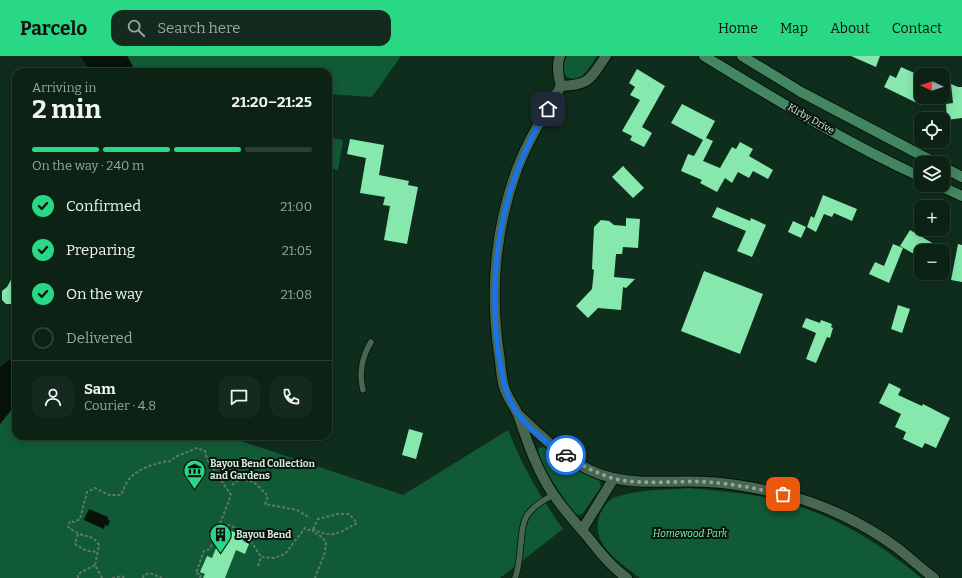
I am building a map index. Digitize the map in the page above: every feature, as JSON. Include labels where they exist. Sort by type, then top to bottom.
[{"type":"main road","name":"Kirby Drive","points":[[704,56],[792,109],[900,168],[914,174]]},
{"type":"main road","name":"Kirby Drive","points":[[742,56],[801,92],[923,156]]},
{"type":"main road","points":[[950,171],[962,177]]},
{"type":"main road","points":[[950,190],[962,196]]},
{"type":"street","points":[[560,56],[558,74],[561,86],[530,140],[517,169],[509,194],[495,263],[494,299],[496,331],[504,388],[518,414],[532,456],[553,495],[605,557],[626,578]]},
{"type":"street","points":[[561,86],[586,82],[606,56]]},
{"type":"street","points":[[518,414],[547,443],[595,472],[614,478],[640,481],[707,482],[741,486],[783,494],[816,504],[853,521],[896,547],[934,578]]},
{"type":"street","points":[[582,530],[614,478]]},
{"type":"lane","points":[[363,390],[360,379],[365,352],[371,342]]},
{"type":"lane","points":[[515,578],[520,564],[522,530],[528,515],[537,505],[553,495]]},
{"type":"path","points":[[102,578],[95,565],[99,545],[92,537],[78,534],[68,527],[70,521],[74,522],[80,519],[87,492],[94,488],[109,495],[121,495],[130,478],[137,472],[162,462],[171,461],[175,457],[197,448],[204,451],[207,459],[231,495],[210,549],[204,551],[196,574],[201,575],[200,578]]},
{"type":"path","points":[[232,484],[240,479],[254,482],[268,496],[265,504],[297,510],[310,518]]},
{"type":"path","points":[[261,558],[274,558],[285,554],[305,528],[309,530],[313,529],[325,535],[333,534],[357,524],[349,514],[338,514],[318,519],[313,529]]},
{"type":"path","points":[[218,530],[226,529],[229,525],[245,532],[261,558]]},
{"type":"path","points":[[313,529],[313,532],[322,537],[326,542],[325,552],[315,578]]},
{"type":"path","points":[[78,534],[75,544],[87,551],[98,552]]},
{"type":"path","points":[[258,566],[261,558]]},
{"type":"path","points":[[78,578],[78,574],[95,565]]},
{"type":"path","points":[[143,578],[144,575],[150,573],[162,578]]},
{"type":"path","points":[[112,578],[123,577]]},
{"type":"green space","points":[[127,56],[401,56],[372,97],[332,94],[332,68],[134,68]]},
{"type":"green space","points":[[567,56],[597,56],[588,70],[580,77],[575,79],[564,75],[564,61]]},
{"type":"green space","points":[[332,138],[343,140],[338,170],[332,169]]},
{"type":"green space","name":"Bayou Bend Collection and Gardens","points":[[12,409],[12,440],[238,440],[403,495],[508,430],[532,481],[563,529],[500,578],[0,578],[0,424]]},
{"type":"green space","points":[[544,447],[575,469],[599,479],[601,487],[580,515],[575,514],[542,462],[539,454],[539,448]]},
{"type":"green space","name":"Homewood Park","points":[[689,488],[757,496],[780,501],[819,514],[855,531],[889,553],[921,578],[640,578],[615,559],[602,543],[598,525],[600,514],[606,504],[611,500],[634,492]]},
{"type":"shaded area","points":[[80,56],[127,56],[134,68],[89,68]]},
{"type":"shaded area","points":[[12,358],[12,409],[0,424],[0,367]]},
{"type":"shaded area","points":[[89,509],[108,517],[108,520],[110,521],[108,526],[105,525],[104,529],[84,520]]},
{"type":"building","points":[[851,56],[880,56],[876,67]]},
{"type":"building","points":[[901,67],[914,73],[914,102],[884,87],[890,75],[896,78]]},
{"type":"building","points":[[637,69],[665,86],[642,127],[652,133],[644,147],[630,140],[632,136],[622,131],[640,100],[630,95],[635,87],[629,83]]},
{"type":"building","points":[[951,84],[962,87],[962,118],[950,120],[950,112],[946,112],[946,104],[953,103]]},
{"type":"building","points":[[682,104],[715,121],[706,138],[713,141],[703,161],[720,168],[732,147],[736,149],[740,142],[753,149],[749,156],[773,170],[768,179],[753,171],[749,178],[738,172],[732,183],[725,178],[717,192],[700,183],[702,180],[681,171],[688,154],[694,156],[703,140],[671,123]]},
{"type":"building","points":[[350,139],[384,145],[379,175],[409,181],[408,185],[418,187],[407,244],[384,240],[390,206],[383,205],[385,197],[360,193],[366,158],[347,154]]},
{"type":"building","points":[[623,166],[644,188],[633,198],[612,177]]},
{"type":"building","points":[[823,195],[857,209],[852,221],[834,213],[832,217],[824,214],[816,232],[807,227],[811,216],[814,218]]},
{"type":"building","points":[[717,207],[750,221],[751,218],[766,225],[752,257],[737,251],[746,231],[712,217]]},
{"type":"building","points":[[626,218],[640,219],[638,248],[623,247],[622,254],[616,254],[614,277],[635,279],[626,288],[623,287],[621,310],[598,308],[588,318],[576,306],[592,289],[594,270],[592,269],[594,227],[601,220],[609,221],[614,225],[626,226]]},
{"type":"building","points":[[793,221],[806,227],[801,238],[788,232]]},
{"type":"building","points":[[910,230],[914,232],[914,236],[920,236],[934,244],[914,244],[914,254],[900,246]]},
{"type":"building","points":[[893,244],[903,248],[889,283],[869,274],[875,262],[884,266]]},
{"type":"building","points":[[958,244],[962,245],[962,282],[951,280]]},
{"type":"building","points":[[704,271],[763,294],[740,354],[681,331]]},
{"type":"building","points":[[12,278],[12,304],[6,304],[2,300],[2,291],[7,287]]},
{"type":"building","points":[[898,305],[910,309],[902,333],[891,329]]},
{"type":"building","points":[[806,318],[820,323],[821,320],[832,324],[831,327],[833,328],[830,338],[827,337],[816,363],[806,359],[816,333],[802,327]]},
{"type":"building","points":[[889,383],[901,389],[898,395],[922,406],[923,404],[950,418],[936,448],[925,443],[922,448],[903,439],[906,432],[895,427],[901,414],[879,403]]},
{"type":"building","points":[[409,429],[423,433],[416,459],[402,455]]},
{"type":"building","name":"Bayou Bend","points":[[229,530],[245,536],[243,541],[249,544],[245,554],[236,550],[225,578],[203,578],[205,574],[200,572],[207,556],[212,558],[222,533],[227,536]]},
{"type":"way so far","points":[[566,455],[595,472],[614,478],[640,481],[707,482],[741,486],[783,494]]},
{"type":"place","name":"Bayou Bend Collection and Gardens","points":[[195,490]]},
{"type":"place","name":"Bayou Bend","points":[[220,554]]},
{"type":"route","points":[[548,109],[530,140],[517,169],[509,194],[495,263],[494,299],[496,331],[504,388],[518,414],[547,443],[566,455]]}]
